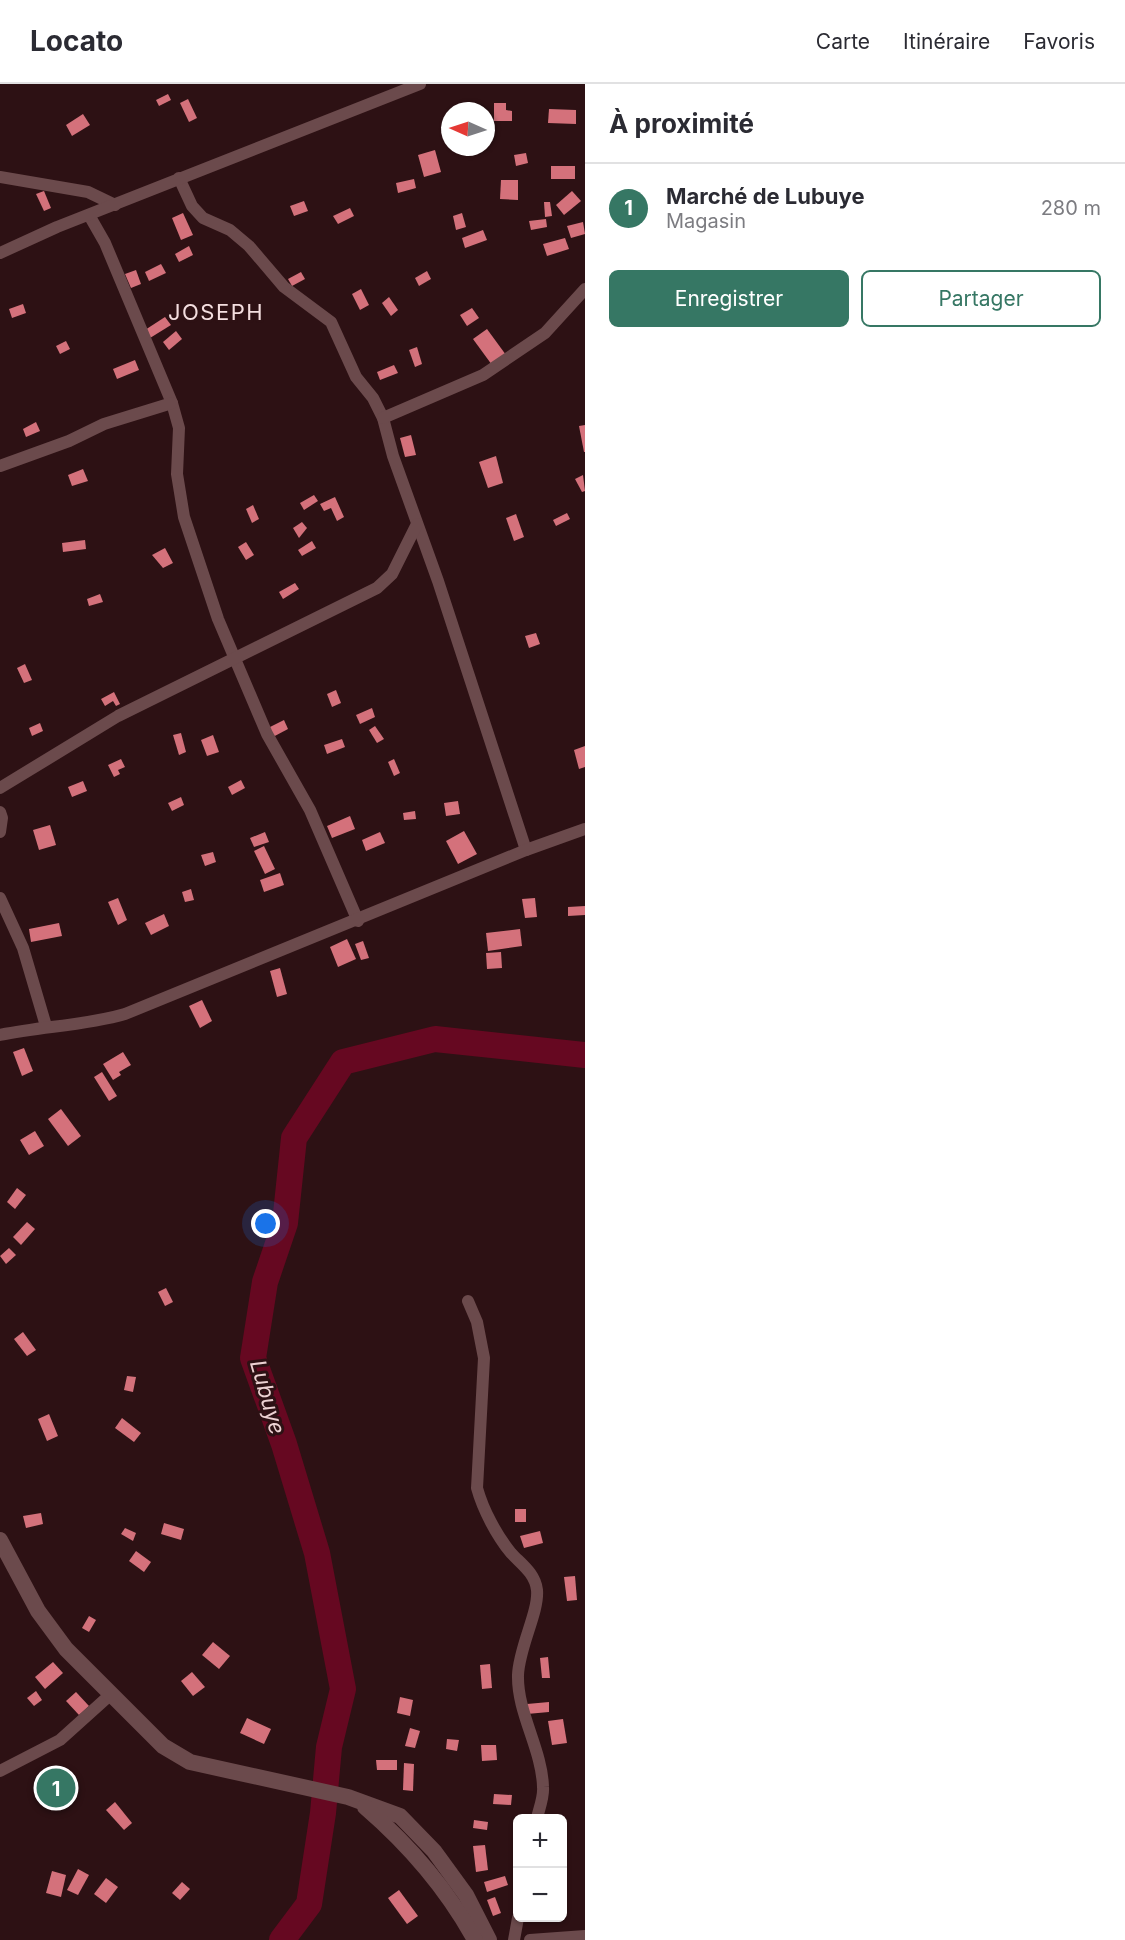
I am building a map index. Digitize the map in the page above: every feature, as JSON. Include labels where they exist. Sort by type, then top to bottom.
[{"type":"street","points":[[1,251],[179,178],[420,84]]},
{"type":"street","points":[[0,177],[88,192],[115,205]]},
{"type":"street","points":[[179,178],[192,206],[203,218],[230,230],[249,246],[284,287],[331,322],[356,377],[373,398],[383,418],[393,456],[526,850]]},
{"type":"street","points":[[88,215],[105,243],[172,403],[179,428],[177,474],[184,517],[218,620],[267,734],[325,842],[358,921]]},
{"type":"street","points":[[383,418],[483,375],[545,333],[585,289]]},
{"type":"street","points":[[0,466],[69,441],[104,424],[172,403]]},
{"type":"street","points":[[0,788],[118,716],[377,588],[392,574],[417,524]]},
{"type":"street","points":[[0,812],[2,818],[0,831]]},
{"type":"street","points":[[0,1035],[46,1026],[77,1025],[124,1014],[358,921],[526,850],[585,829]]},
{"type":"street","points":[[0,898],[23,948],[46,1026]]},
{"type":"street","points":[[468,1301],[477,1322],[484,1358],[477,1488],[482,1504],[511,1552],[528,1568],[537,1589],[534,1611],[520,1656],[518,1677],[540,1761],[543,1789],[538,1814]]},
{"type":"street","points":[[0,1540],[38,1611],[66,1649],[163,1746],[190,1761],[353,1799],[400,1816],[434,1851],[466,1895],[489,1940]]},
{"type":"street","points":[[0,1771],[60,1740],[110,1695]]},
{"type":"street","points":[[353,1799],[389,1827],[418,1858],[459,1912],[475,1940]]},
{"type":"street","points":[[514,1940],[517,1922]]},
{"type":"street","points":[[530,1940],[585,1936]]},
{"type":"building","points":[[168,94],[171,100],[159,106],[156,100]]},
{"type":"building","points":[[188,99],[197,118],[189,122],[180,103]]},
{"type":"building","points":[[495,103],[506,103],[506,110],[512,111],[512,121],[495,121]]},
{"type":"building","points":[[549,109],[576,110],[576,124],[548,123]]},
{"type":"building","points":[[83,114],[90,125],[72,136],[66,125]]},
{"type":"building","points":[[435,150],[441,172],[424,177],[418,155]]},
{"type":"building","points":[[526,153],[528,163],[516,166],[514,155]]},
{"type":"building","points":[[551,166],[575,166],[575,179],[551,179]]},
{"type":"building","points":[[414,179],[416,188],[398,193],[396,183]]},
{"type":"building","points":[[501,180],[518,180],[518,200],[500,199]]},
{"type":"building","points":[[44,191],[51,208],[44,211],[36,194]]},
{"type":"building","points":[[572,191],[581,201],[564,215],[556,205]]},
{"type":"building","points":[[304,201],[308,211],[294,216],[290,206]]},
{"type":"building","points":[[544,202],[550,202],[552,216],[545,217]]},
{"type":"building","points":[[350,208],[354,216],[338,224],[333,216]]},
{"type":"building","points":[[183,213],[193,235],[181,240],[172,218]]},
{"type":"building","points":[[462,213],[466,227],[456,230],[453,216]]},
{"type":"building","points":[[546,219],[547,227],[531,230],[529,221]]},
{"type":"building","points":[[583,222],[585,234],[571,238],[567,226]]},
{"type":"building","points":[[483,230],[487,240],[465,248],[462,238]]},
{"type":"building","points":[[565,238],[569,249],[547,256],[543,244]]},
{"type":"building","points":[[189,246],[193,255],[179,262],[175,254]]},
{"type":"building","points":[[161,264],[166,273],[149,281],[145,272]]},
{"type":"building","points":[[136,270],[141,284],[131,288],[125,274]]},
{"type":"building","points":[[427,271],[431,279],[419,286],[415,278]]},
{"type":"building","points":[[301,272],[305,279],[292,286],[288,279]]},
{"type":"building","points":[[361,289],[369,305],[360,310],[352,294]]},
{"type":"building","points":[[389,297],[398,310],[391,316],[382,303]]},
{"type":"building","points":[[23,304],[26,313],[12,318],[9,309]]},
{"type":"building","points":[[472,308],[479,318],[467,326],[460,315]]},
{"type":"building","points":[[165,317],[171,325],[150,338],[145,330]]},
{"type":"building","points":[[487,329],[506,355],[492,365],[473,339]]},
{"type":"building","points":[[176,331],[182,339],[169,350],[163,342]]},
{"type":"building","points":[[66,341],[70,349],[60,354],[56,346]]},
{"type":"building","points":[[417,347],[422,364],[415,367],[409,350]]},
{"type":"building","points":[[135,360],[139,370],[117,379],[113,369]]},
{"type":"building","points":[[394,365],[398,373],[380,380],[377,372]]},
{"type":"building","points":[[36,422],[40,431],[26,437],[23,429]]},
{"type":"building","points":[[585,425],[585,452],[584,452],[579,426]]},
{"type":"building","points":[[411,435],[416,455],[405,457],[400,438]]},
{"type":"building","points":[[496,456],[503,483],[488,488],[479,462]]},
{"type":"building","points":[[83,469],[88,481],[72,486],[68,475]]},
{"type":"building","points":[[583,475],[585,491],[582,492],[575,479]]},
{"type":"building","points":[[314,495],[318,501],[304,510],[300,503]]},
{"type":"building","points":[[335,497],[344,517],[337,521],[331,508],[324,511],[320,504]]},
{"type":"building","points":[[253,505],[259,519],[252,523],[246,509]]},
{"type":"building","points":[[567,513],[570,519],[556,526],[553,520]]},
{"type":"building","points":[[516,514],[524,537],[514,541],[506,518]]},
{"type":"building","points":[[302,522],[307,528],[299,538],[293,528]]},
{"type":"building","points":[[85,540],[86,549],[63,552],[62,543]]},
{"type":"building","points":[[312,541],[316,548],[302,556],[298,550]]},
{"type":"building","points":[[246,542],[254,555],[246,560],[238,547]]},
{"type":"building","points":[[165,548],[173,563],[163,568],[152,555]]},
{"type":"building","points":[[295,583],[299,589],[283,599],[279,592]]},
{"type":"building","points":[[100,594],[103,602],[89,606],[87,599]]},
{"type":"building","points":[[536,633],[540,644],[529,648],[525,636]]},
{"type":"building","points":[[25,664],[32,680],[24,683],[17,668]]},
{"type":"building","points":[[336,690],[341,703],[332,707],[327,694]]},
{"type":"building","points":[[114,692],[120,704],[116,706],[113,701],[105,706],[101,699]]},
{"type":"building","points":[[372,708],[375,717],[360,724],[356,715]]},
{"type":"building","points":[[284,720],[288,729],[271,738],[266,729]]},
{"type":"building","points":[[40,723],[43,731],[32,736],[29,728]]},
{"type":"building","points":[[375,726],[384,739],[377,743],[369,730]]},
{"type":"building","points":[[181,733],[186,752],[179,755],[173,735]]},
{"type":"building","points":[[213,735],[219,752],[207,756],[201,740]]},
{"type":"building","points":[[342,739],[345,747],[327,754],[324,745]]},
{"type":"building","points":[[585,746],[585,767],[579,769],[574,750]]},
{"type":"building","points":[[121,759],[125,767],[118,770],[120,774],[114,777],[108,765]]},
{"type":"building","points":[[394,759],[400,773],[394,776],[388,762]]},
{"type":"building","points":[[241,780],[245,788],[232,795],[228,787]]},
{"type":"building","points":[[83,781],[87,791],[72,797],[68,787]]},
{"type":"building","points":[[181,797],[184,805],[172,811],[168,803]]},
{"type":"building","points":[[458,801],[460,814],[446,816],[444,803]]},
{"type":"building","points":[[415,811],[416,819],[404,820],[403,813]]},
{"type":"building","points":[[350,816],[355,829],[332,838],[327,826]]},
{"type":"building","points":[[50,825],[56,845],[39,850],[33,830]]},
{"type":"building","points":[[464,831],[477,854],[458,864],[446,841]]},
{"type":"building","points":[[265,832],[269,842],[254,847],[250,838]]},
{"type":"building","points":[[380,832],[385,843],[366,851],[362,840]]},
{"type":"building","points":[[264,846],[275,869],[265,874],[254,851]]},
{"type":"building","points":[[213,852],[216,862],[205,866],[201,855]]},
{"type":"building","points":[[280,873],[284,885],[264,892],[260,880]]},
{"type":"building","points":[[191,889],[194,900],[185,902],[182,892]]},
{"type":"building","points":[[118,898],[127,920],[118,925],[108,902]]},
{"type":"building","points":[[535,898],[537,917],[525,918],[522,899]]},
{"type":"building","points":[[585,906],[585,915],[568,916],[568,907]]},
{"type":"building","points":[[164,914],[169,926],[151,935],[145,923]]},
{"type":"building","points":[[59,923],[62,936],[31,942],[29,929]]},
{"type":"building","points":[[520,929],[522,946],[488,951],[486,933]]},
{"type":"building","points":[[347,939],[356,959],[338,967],[330,947]]},
{"type":"building","points":[[363,941],[369,958],[361,960],[355,944]]},
{"type":"building","points":[[501,952],[502,968],[487,969],[486,953]]},
{"type":"building","points":[[280,968],[287,994],[277,997],[270,971]]},
{"type":"building","points":[[202,1000],[212,1021],[200,1028],[189,1006]]},
{"type":"building","points":[[24,1048],[33,1071],[22,1076],[13,1052]]},
{"type":"building","points":[[123,1052],[131,1065],[119,1072],[121,1075],[113,1080],[103,1064]]},
{"type":"building","points":[[102,1072],[117,1096],[109,1101],[94,1077]]},
{"type":"building","points":[[61,1109],[81,1136],[68,1146],[48,1119]]},
{"type":"building","points":[[35,1131],[44,1146],[29,1155],[20,1140]]},
{"type":"building","points":[[17,1188],[26,1195],[15,1209],[7,1202]]},
{"type":"building","points":[[27,1222],[35,1229],[21,1245],[13,1237]]},
{"type":"building","points":[[9,1248],[16,1255],[6,1264],[0,1256]]},
{"type":"building","points":[[166,1288],[173,1302],[165,1306],[158,1292]]},
{"type":"building","points":[[23,1332],[36,1350],[27,1356],[14,1339]]},
{"type":"building","points":[[127,1376],[136,1377],[133,1392],[124,1390]]},
{"type":"building","points":[[49,1414],[58,1436],[47,1441],[38,1419]]},
{"type":"building","points":[[122,1418],[141,1433],[134,1442],[115,1428]]},
{"type":"building","points":[[515,1509],[526,1509],[526,1522],[515,1522]]},
{"type":"building","points":[[41,1513],[43,1524],[26,1528],[23,1516]]},
{"type":"building","points":[[164,1523],[184,1529],[181,1540],[161,1534]]},
{"type":"building","points":[[125,1528],[136,1533],[133,1541],[121,1534]]},
{"type":"building","points":[[540,1531],[543,1543],[524,1548],[520,1536]]},
{"type":"building","points":[[136,1551],[151,1562],[144,1572],[129,1561]]},
{"type":"building","points":[[575,1576],[577,1600],[567,1601],[564,1577]]},
{"type":"building","points":[[89,1616],[96,1620],[89,1632],[82,1628]]},
{"type":"building","points":[[213,1642],[230,1656],[219,1669],[202,1655]]},
{"type":"building","points":[[548,1657],[550,1678],[542,1678],[540,1658]]},
{"type":"building","points":[[53,1662],[63,1673],[45,1689],[35,1677]]},
{"type":"building","points":[[490,1664],[492,1688],[482,1689],[480,1665]]},
{"type":"building","points":[[192,1672],[205,1687],[193,1696],[181,1681]]},
{"type":"building","points":[[36,1691],[42,1700],[34,1706],[27,1698]]},
{"type":"building","points":[[76,1692],[89,1706],[79,1715],[66,1701]]},
{"type":"building","points":[[400,1697],[413,1700],[410,1716],[397,1713]]},
{"type":"building","points":[[549,1702],[549,1712],[527,1714],[527,1704]]},
{"type":"building","points":[[247,1718],[271,1729],[264,1744],[240,1733]]},
{"type":"building","points":[[563,1719],[567,1743],[552,1745],[548,1721]]},
{"type":"building","points":[[410,1728],[420,1731],[415,1748],[405,1746]]},
{"type":"building","points":[[447,1739],[459,1740],[457,1751],[446,1749]]},
{"type":"building","points":[[481,1745],[496,1745],[497,1760],[482,1761]]},
{"type":"building","points":[[376,1760],[397,1760],[397,1770],[377,1770]]},
{"type":"building","points":[[404,1763],[414,1764],[413,1791],[403,1790]]},
{"type":"building","points":[[494,1794],[512,1795],[511,1805],[493,1804]]},
{"type":"building","points":[[115,1802],[132,1823],[124,1830],[106,1810]]},
{"type":"building","points":[[474,1820],[488,1822],[487,1830],[473,1828]]},
{"type":"building","points":[[485,1845],[488,1870],[476,1872],[473,1846]]},
{"type":"building","points":[[78,1869],[89,1875],[78,1895],[67,1890]]},
{"type":"building","points":[[52,1871],[66,1875],[61,1897],[46,1893]]},
{"type":"building","points":[[505,1876],[508,1885],[487,1892],[484,1882]]},
{"type":"building","points":[[106,1878],[118,1887],[106,1903],[94,1894]]},
{"type":"building","points":[[182,1882],[190,1889],[180,1900],[172,1893]]},
{"type":"building","points":[[399,1890],[418,1916],[407,1924],[388,1898]]},
{"type":"building","points":[[495,1897],[501,1913],[493,1916],[487,1900]]},
{"type":"waterway","name":"Lubuye","points":[[282,1940],[309,1904],[323,1813],[329,1747],[343,1689],[317,1553],[284,1444],[253,1358],[265,1282],[285,1223],[294,1138],[343,1062],[435,1039],[585,1055]]},
{"type":"place","name":"Marché de Lubuye","points":[[56,1788]]},
{"type":"district","name":"JOSEPH","points":[[216,312]]}]
